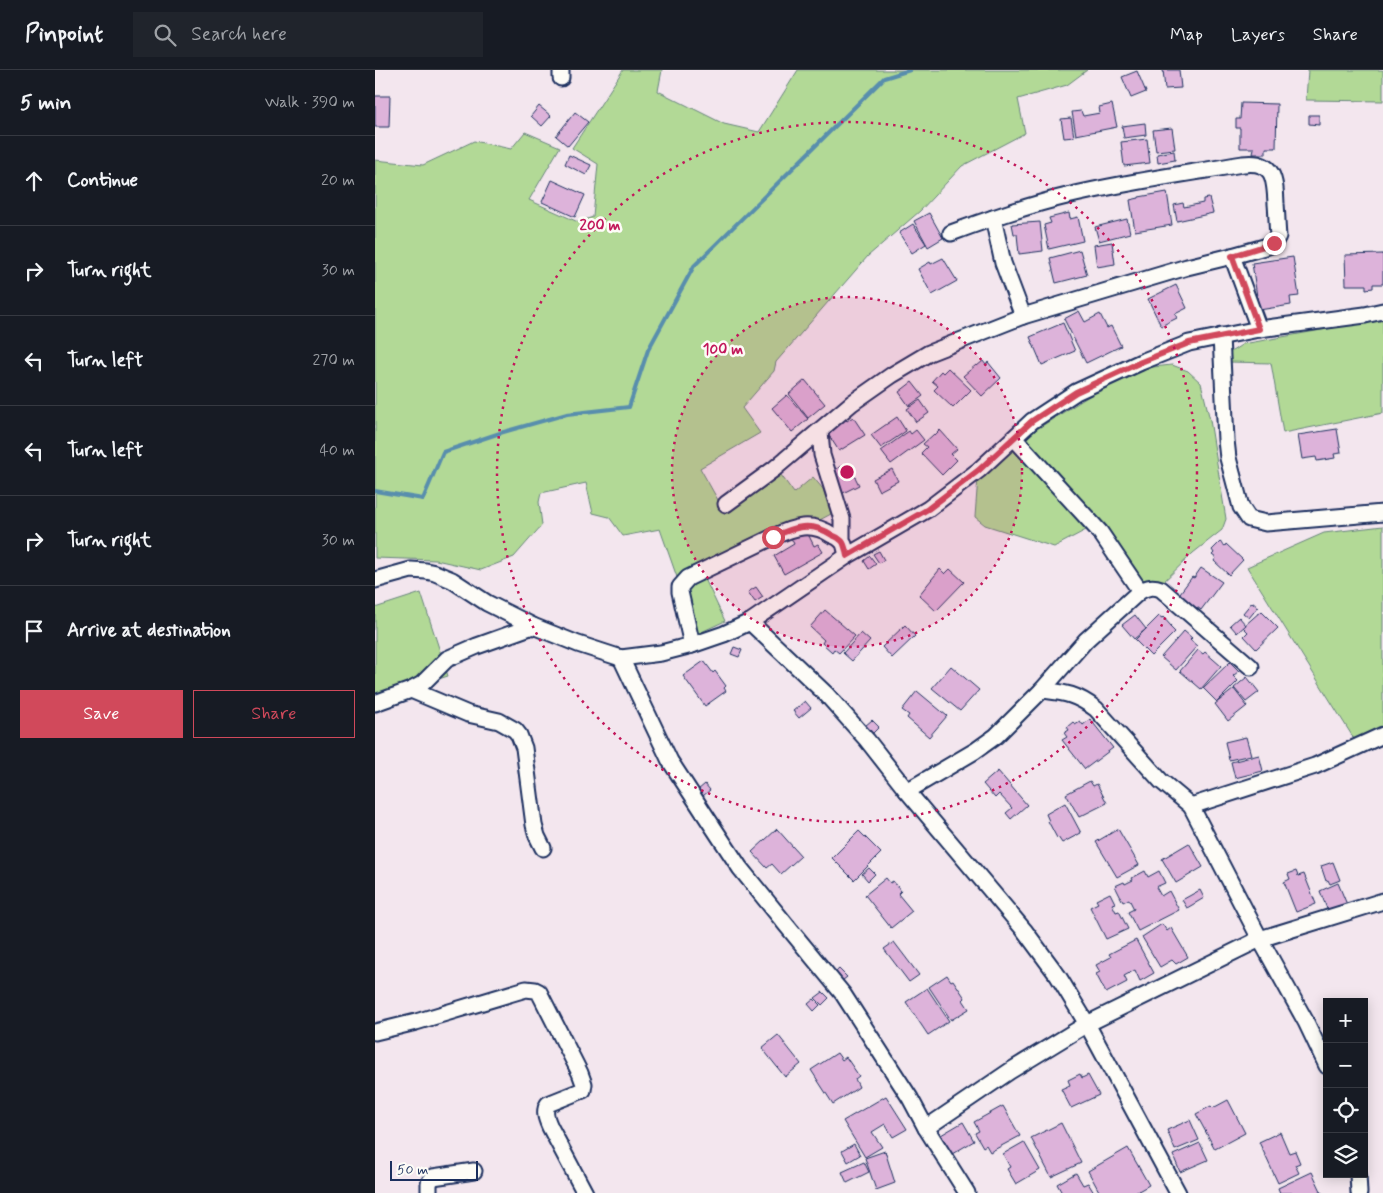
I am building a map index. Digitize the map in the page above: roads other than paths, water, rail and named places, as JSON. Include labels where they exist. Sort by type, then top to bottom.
[{"type":"street","points":[[727,504],[774,469],[852,403],[892,375],[929,353],[1023,316],[1187,266],[1232,256],[1274,243],[1278,236],[1275,183],[1270,171],[1264,166],[1253,163],[1173,175],[1066,196],[951,233]]},
{"type":"street","points":[[993,218],[1003,263],[1023,316]]},
{"type":"street","points":[[1232,256],[1259,329]]},
{"type":"street","points":[[375,580],[411,570],[435,573],[452,580],[487,603],[533,626],[578,644],[621,658],[661,653],[692,646],[750,622],[847,556],[928,509],[979,470],[1032,421],[1076,392],[1161,353],[1189,343],[1259,329],[1383,311]]},
{"type":"street","points":[[1221,336],[1228,458],[1241,506],[1249,519],[1266,522],[1383,513]]},
{"type":"street","points":[[820,431],[822,455],[841,519],[842,541],[847,556]]},
{"type":"street","points":[[1014,438],[1100,532],[1140,591]]},
{"type":"street","points":[[692,646],[680,592],[680,587],[688,578],[779,534],[800,527],[814,526],[820,528],[842,541]]},
{"type":"street","points":[[907,791],[996,736],[1042,690],[1086,640],[1140,591],[1151,587],[1161,589],[1251,667]]},
{"type":"street","points":[[750,622],[827,695],[867,740],[907,791],[1024,930],[1058,976],[1087,1024],[1178,1193]]},
{"type":"street","points":[[375,703],[411,690],[421,684],[447,659],[533,626]]},
{"type":"street","points":[[621,658],[670,761],[740,868],[843,994],[910,1098],[926,1128],[967,1193]]},
{"type":"street","points":[[411,690],[468,714],[499,721],[509,726],[519,735],[524,748],[534,825],[543,848]]},
{"type":"street","points":[[1042,690],[1067,693],[1084,700],[1096,709],[1161,781],[1191,806],[1323,1058]]},
{"type":"street","points":[[1191,806],[1315,766],[1383,735]]},
{"type":"street","points":[[926,1128],[1010,1071],[1087,1024],[1260,940],[1383,901]]},
{"type":"street","points":[[375,1032],[416,1022],[526,989],[539,992],[584,1084],[583,1090],[548,1104],[546,1119],[585,1193]]},
{"type":"street","points":[[429,1193],[429,1183],[433,1177],[474,1171]]},
{"type":"street","points":[[1358,1178],[1359,1193]]},
{"type":"waterway","points":[[375,491],[423,499],[443,452],[567,414],[629,407],[648,350],[694,266],[884,78],[910,70]]}]
